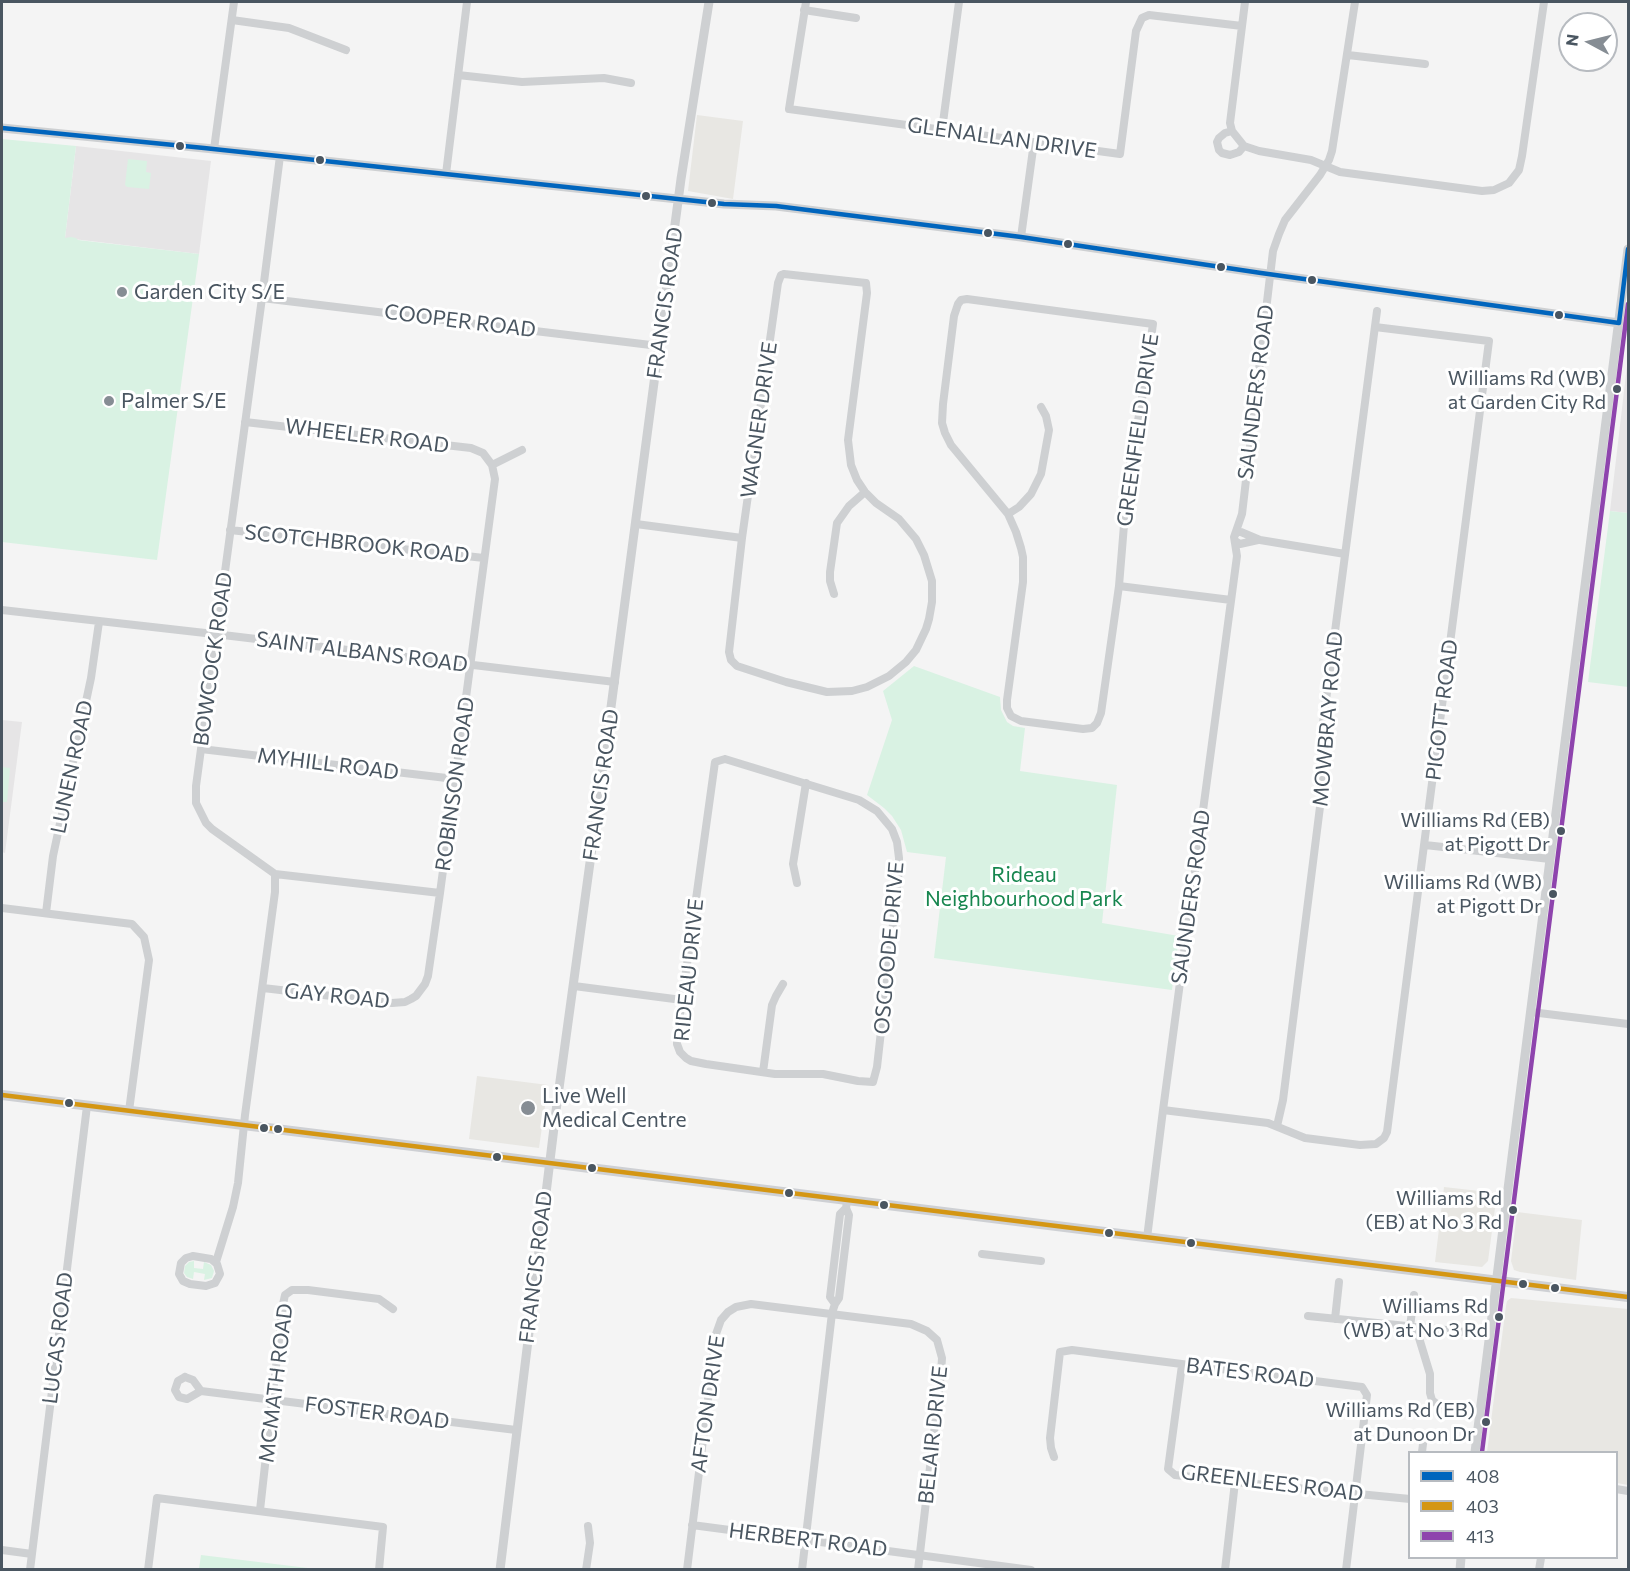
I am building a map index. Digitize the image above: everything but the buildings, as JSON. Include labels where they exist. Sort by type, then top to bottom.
[{"type":"main road","points":[[2,1095],[549,1163],[846,1204],[1629,1297]]},
{"type":"street","points":[[214,149],[234,2]]},
{"type":"street","points":[[446,174],[467,2]]},
{"type":"street","name":"FRANCIS ROAD","points":[[503,1569],[516,1430],[549,1163],[678,198],[709,2]]},
{"type":"street","points":[[942,130],[959,2]]},
{"type":"street","points":[[1245,2],[1230,123],[1232,131],[1244,146],[1311,160],[1340,172],[1474,190],[1494,190],[1509,183],[1518,170],[1522,156],[1544,2]]},
{"type":"street","name":"SAUNDERS ROAD","points":[[1147,1238],[1241,538],[1270,274],[1275,245],[1282,225],[1326,167],[1334,142],[1355,2]]},
{"type":"street","points":[[805,6],[856,18]]},
{"type":"street","name":"GLENALLAN DRIVE","points":[[805,6],[789,109],[1120,154],[1139,21],[1144,16],[1152,15],[1242,26]]},
{"type":"street","points":[[232,20],[289,28],[346,50]]},
{"type":"street","points":[[1348,54],[1425,64]]},
{"type":"street","points":[[458,75],[522,82],[604,78],[631,83]]},
{"type":"street","points":[[2,128],[724,204],[776,206],[1021,237],[1619,323]]},
{"type":"street","points":[[1232,131],[1219,138],[1218,150],[1230,155],[1239,152],[1244,146]]},
{"type":"street","points":[[1021,237],[1034,142]]},
{"type":"street","name":"BOWCOCK ROAD","points":[[275,874],[212,829],[202,815],[195,796],[280,156]]},
{"type":"street","points":[[1475,1451],[1629,249]]},
{"type":"street","name":"WAGNER DRIVE","points":[[792,274],[866,283],[867,293],[848,440],[851,465],[865,492],[899,519],[911,532],[930,570],[933,594],[931,610],[926,629],[916,650],[889,676],[867,687],[835,693],[820,692],[737,666],[731,660],[729,649],[742,538],[781,275],[792,274]]},
{"type":"street","name":"COOPER ROAD","points":[[262,298],[659,346]]},
{"type":"street","name":"GREENFIELD DRIVE","points":[[975,299],[1153,324],[1128,476],[1119,586],[1101,713],[1094,727],[1083,729],[1024,721],[1014,718],[1008,712],[1007,699],[1023,569],[1019,540],[1008,514],[951,445],[944,428],[942,412],[954,316],[961,300],[975,299]]},
{"type":"street","name":"MOWBRAY ROAD","points":[[1277,1126],[1283,1100],[1322,791],[1323,723],[1377,311]]},
{"type":"street","name":"PIGOTT ROAD","points":[[1163,1110],[1268,1124],[1305,1138],[1360,1145],[1376,1144],[1384,1138],[1387,1132],[1489,341],[1375,327]]},
{"type":"street","points":[[1008,514],[1019,507],[1031,494],[1041,474],[1048,430],[1046,416],[1041,407]]},
{"type":"street","name":"WHEELER ROAD","points":[[245,422],[471,448],[483,453],[492,465]]},
{"type":"street","points":[[492,465],[522,450]]},
{"type":"street","name":"ROBINSON ROAD","points":[[411,999],[421,991],[428,976],[495,479],[492,465]]},
{"type":"street","points":[[834,594],[830,572],[837,523],[849,506],[865,492]]},
{"type":"street","points":[[636,524],[742,538]]},
{"type":"street","name":"SCOTCHBROOK ROAD","points":[[230,530],[484,558]]},
{"type":"street","points":[[1241,538],[1345,554]]},
{"type":"street","points":[[1119,586],[1231,600]]},
{"type":"street","name":"SAINT ALBANS ROAD","points":[[2,610],[615,682]]},
{"type":"street","name":"LUNEN ROAD","points":[[46,913],[53,856],[91,678],[99,622]]},
{"type":"street","name":"MYHILL ROAD","points":[[201,749],[456,779]]},
{"type":"street","name":"OSGOODE DRIVE","points":[[715,762],[725,759],[859,800],[871,807],[892,829],[897,842],[899,870],[877,1067],[873,1082]]},
{"type":"street","name":"RIDEAU DRIVE","points":[[715,762],[677,1044],[683,1056],[691,1061],[763,1072],[823,1074],[858,1082],[873,1082]]},
{"type":"street","points":[[797,883],[793,864],[806,783]]},
{"type":"street","points":[[1425,845],[1550,859]]},
{"type":"street","points":[[216,1262],[209,1258],[188,1257],[181,1263],[179,1274],[183,1281],[206,1286],[217,1281],[219,1276],[220,1269],[216,1262],[236,1191],[244,1136],[275,892],[275,874],[440,893]]},
{"type":"street","points":[[2,908],[132,924],[144,937],[149,960],[129,1111]]},
{"type":"street","points":[[763,1072],[772,1005],[783,984]]},
{"type":"street","points":[[574,986],[682,1000]]},
{"type":"street","name":"GAY ROAD","points":[[263,988],[393,1003],[411,999]]},
{"type":"street","points":[[1531,1012],[1629,1024]]},
{"type":"street","name":"LUCAS ROAD","points":[[30,1569],[87,1106]]},
{"type":"street","points":[[802,1569],[832,1313],[835,1304],[830,1297],[840,1214],[846,1204]]},
{"type":"street","points":[[982,1254],[1041,1261]]},
{"type":"street","points":[[1335,1319],[1340,1282]]},
{"type":"street","name":"MCMATH ROAD","points":[[260,1510],[285,1295],[290,1291],[300,1289],[379,1299],[393,1308]]},
{"type":"street","points":[[1414,1294],[1413,1328],[1430,1374],[1432,1400],[1437,1404],[1480,1411]]},
{"type":"street","name":"AFTON DRIVE","points":[[687,1569],[714,1342],[721,1320],[732,1309],[752,1304],[832,1313]]},
{"type":"street","name":"BELAIR DRIVE","points":[[832,1313],[920,1327],[933,1335],[940,1346],[941,1373],[918,1569]]},
{"type":"street","points":[[1308,1316],[1466,1332]]},
{"type":"street","name":"BATES ROAD","points":[[1054,1457],[1050,1438],[1060,1352],[1072,1350],[1362,1387],[1366,1395],[1346,1569]]},
{"type":"street","name":"GREENLEES ROAD","points":[[1182,1365],[1168,1469],[1175,1475],[1408,1499]]},
{"type":"street","name":"FOSTER ROAD","points":[[201,1391],[516,1430]]},
{"type":"street","points":[[1224,1569],[1235,1482]]},
{"type":"street","points":[[148,1569],[157,1498],[383,1527],[379,1569]]},
{"type":"street","name":"HERBERT ROAD","points":[[692,1525],[1031,1569]]},
{"type":"street","points":[[586,1569],[590,1543],[588,1526]]},
{"type":"street","points":[[2,1550],[32,1554]]},
{"type":"shaded area","points":[[697,115],[743,121],[733,199],[688,191]]},
{"type":"shaded area","points":[[76,146],[211,161],[199,254],[65,238]]},
{"type":"shaded area","points":[[1628,357],[1628,513],[1610,511]]},
{"type":"shaded area","points":[[2,720],[22,722],[5,853],[2,852]]},
{"type":"shaded area","points":[[477,1076],[548,1085],[539,1148],[469,1139]]},
{"type":"shaded area","points":[[1444,1187],[1497,1193],[1488,1261],[1482,1267],[1435,1262]]},
{"type":"shaded area","points":[[1517,1212],[1582,1220],[1576,1280],[1514,1270],[1511,1261]]},
{"type":"shaded area","points":[[1511,1298],[1628,1309],[1628,1485],[1618,1483],[1618,1451],[1487,1451],[1507,1301]]},
{"type":"green space","points":[[2,139],[76,146],[65,238],[199,254],[157,560],[2,542]]},
{"type":"green space","points":[[128,159],[147,161],[146,172],[151,173],[149,189],[125,185]]},
{"type":"green space","points":[[1610,511],[1628,513],[1628,687],[1588,682]]},
{"type":"green space","name":"Rideau Neighbourhood Park","points":[[914,666],[1000,697],[1001,710],[1007,722],[1013,726],[1025,728],[1020,771],[1117,785],[1102,923],[1179,936],[1172,990],[934,958],[946,857],[907,852],[901,830],[892,816],[867,795],[892,720],[883,691]]},
{"type":"green space","points":[[2,767],[10,768],[7,802],[2,802]]},
{"type":"green space","points":[[194,1261],[194,1268],[203,1269],[204,1262],[211,1265],[214,1271],[212,1278],[204,1280],[205,1274],[194,1272],[193,1279],[187,1277],[184,1273],[185,1266]]},
{"type":"green space","points":[[201,1555],[316,1569],[199,1569]]},
{"type":"transit line","name":"408","points":[[2,128],[724,204],[776,206],[1021,237],[1619,323]]},
{"type":"transit line","name":"408","points":[[1619,323],[1628,249]]},
{"type":"transit line","name":"413","points":[[1482,1451],[1628,304]]},
{"type":"transit line","name":"403","points":[[2,1095],[1628,1297]]},
{"type":"place","name":"Garden City S/E","points":[[122,292]]},
{"type":"place","name":"Williams Rd (WB) at Garden City Rd","points":[[1617,389]]},
{"type":"place","name":"Palmer S/E","points":[[109,401]]},
{"type":"place","name":"Williams Rd (EB) at Pigott Dr","points":[[1561,831]]},
{"type":"place","name":"Williams Rd (WB) at Pigott Dr","points":[[1553,894]]},
{"type":"place","name":"Live Well Medical Centre","points":[[528,1108]]},
{"type":"place","name":"Williams Rd (EB) at No 3 Rd","points":[[1513,1210]]},
{"type":"place","name":"Williams Rd (WB) at No 3 Rd","points":[[1499,1317]]},
{"type":"place","name":"Williams Rd (EB) at Dunoon Dr","points":[[1486,1422]]}]
